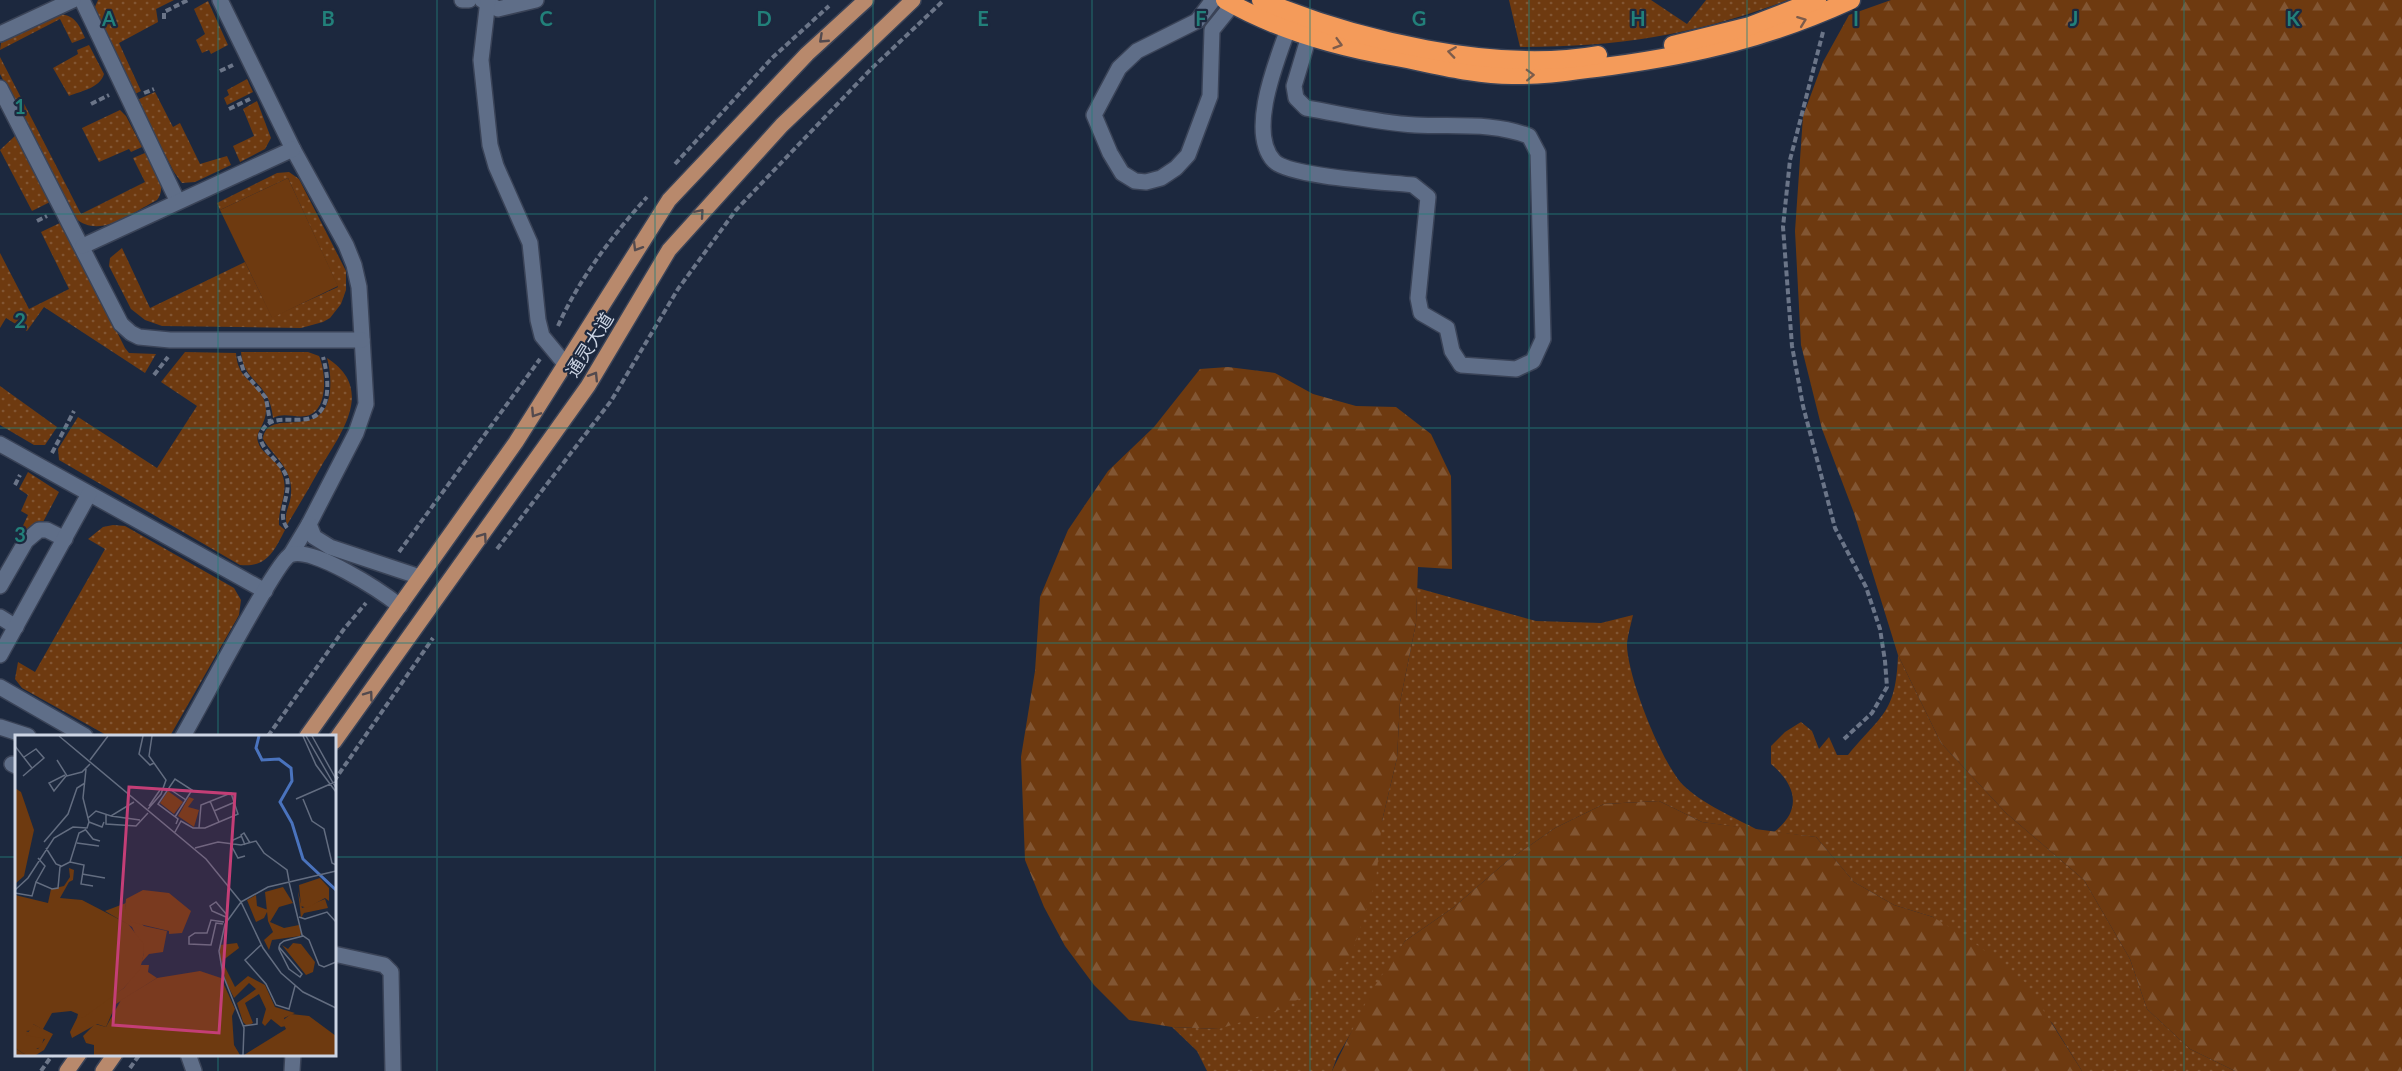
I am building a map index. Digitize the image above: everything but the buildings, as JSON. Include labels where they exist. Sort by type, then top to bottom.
[{"type":"highway","points":[[1261,0],[1329,26],[1385,40],[1483,56],[1557,60],[1689,41],[1851,0]]},
{"type":"highway","points":[[1229,2],[1265,21],[1354,49],[1448,69],[1511,75],[1543,74],[1644,62],[1716,49],[1822,6]]},
{"type":"main road","name":"通灵大道","points":[[309,735],[516,442],[669,200],[807,54],[866,0]]},
{"type":"main road","name":"通灵大道","points":[[336,739],[588,386],[669,250],[782,125],[913,0]]},
{"type":"main road","points":[[68,1071],[79,1056]]},
{"type":"main road","points":[[103,1071],[114,1056]]},
{"type":"street","points":[[0,34],[74,0]]},
{"type":"street","points":[[82,0],[177,200]]},
{"type":"street","points":[[184,735],[265,591],[309,524],[356,433],[366,404],[362,309],[354,265],[293,149],[220,0]]},
{"type":"street","points":[[462,0],[469,0]]},
{"type":"street","points":[[536,0],[498,9],[485,1],[481,60],[490,145],[496,166],[530,243],[538,320],[542,336],[566,365]]},
{"type":"street","points":[[1213,0],[1197,21],[1137,51],[1125,62],[1119,68],[1094,115],[1110,153],[1122,173],[1135,181],[1146,182],[1161,178],[1188,155],[1210,96],[1212,30],[1229,2]]},
{"type":"street","points":[[1288,29],[1273,72],[1265,110],[1263,138],[1274,161],[1293,171],[1413,185],[1428,197],[1418,298],[1421,312],[1448,328],[1452,351],[1461,365],[1516,369],[1533,361],[1543,339],[1538,153],[1529,136],[1510,129],[1487,126],[1413,125],[1306,108],[1296,98],[1294,86],[1310,36]]},
{"type":"street","points":[[0,88],[121,324],[130,333],[170,340],[362,340]]},
{"type":"street","points":[[83,246],[177,200],[293,149]]},
{"type":"street","points":[[0,444],[265,591]]},
{"type":"street","points":[[0,655],[89,495]]},
{"type":"street","points":[[309,524],[314,537],[330,547],[420,577]]},
{"type":"street","points":[[0,586],[26,541],[39,530],[47,530],[65,539]]},
{"type":"street","points":[[291,554],[304,554],[323,561],[377,588],[400,606]]},
{"type":"street","points":[[0,617],[16,627]]},
{"type":"street","points":[[0,687],[83,735]]},
{"type":"street","points":[[0,727],[25,735]]},
{"type":"street","points":[[336,954],[384,965],[391,972],[393,1071]]},
{"type":"street","points":[[189,1056],[194,1071]]},
{"type":"path","points":[[164,19],[164,12],[188,0]]},
{"type":"path","points":[[494,553],[610,401],[678,289],[736,210],[870,69],[944,0]]},
{"type":"path","points":[[1822,6],[1824,30],[1790,160],[1783,227],[1792,346],[1803,406],[1835,528],[1866,587],[1880,629],[1886,661],[1887,687],[1872,713],[1844,739]]},
{"type":"path","points":[[300,539],[283,523],[282,513],[288,495],[286,478],[281,467],[261,440],[262,431],[270,423],[283,419],[310,418],[322,407],[327,392],[326,367],[315,340]]},
{"type":"path","points":[[237,341],[242,368],[266,398],[270,423]]},
{"type":"path","points":[[44,467],[74,411]]},
{"type":"path","points":[[336,778],[440,628]]},
{"type":"path","points":[[41,1071],[52,1056]]},
{"type":"path","points":[[128,1071],[139,1056]]},
{"type":"green space","points":[[98,0],[174,0],[156,9],[158,22],[119,43],[141,91],[135,94],[94,9]]},
{"type":"green space","points":[[1509,0],[1651,0],[1687,24],[1706,0],[1788,0],[1721,22],[1656,37],[1590,45],[1520,47]]},
{"type":"green space","points":[[1891,0],[2402,0],[2402,1071],[2235,1071],[2190,1049],[2147,1009],[2130,959],[2084,880],[2006,813],[1941,743],[1898,655],[1854,513],[1822,429],[1801,345],[1795,231],[1803,116],[1823,62],[1849,15]]},
{"type":"green space","points":[[208,1],[228,45],[211,54],[209,50],[202,53],[196,40],[205,34],[194,9]]},
{"type":"green space","points":[[60,14],[73,19],[79,25],[85,38],[72,43],[60,19],[0,50],[1,43]]},
{"type":"green space","points":[[89,45],[104,74],[99,83],[69,96],[53,68],[78,54],[77,50]]},
{"type":"green space","points":[[0,57],[81,214],[145,182],[133,158],[145,153],[161,182],[157,200],[127,217],[106,225],[85,224],[75,218],[0,74]]},
{"type":"green space","points":[[247,79],[253,92],[227,105],[224,98],[229,95],[227,90]]},
{"type":"green space","points":[[155,92],[173,127],[180,123],[200,164],[227,156],[231,165],[195,182],[182,183],[137,100]]},
{"type":"green space","points":[[257,101],[271,138],[265,149],[240,162],[233,146],[254,136],[243,109]]},
{"type":"green space","points":[[120,110],[126,116],[142,147],[131,152],[129,149],[99,162],[82,128]]},
{"type":"green space","points":[[16,135],[50,202],[32,211],[0,150]]},
{"type":"green space","points":[[289,172],[299,179],[346,271],[346,290],[341,304],[330,318],[301,328],[162,326],[145,320],[131,309],[109,266],[110,258],[122,248],[150,308],[245,262],[272,317],[338,287],[288,178],[220,210],[217,203],[277,173]]},
{"type":"green space","points":[[288,178],[338,286],[272,318],[220,210]]},
{"type":"green space","points":[[62,222],[125,348],[129,353],[156,354],[145,373],[44,307],[27,331],[6,318],[0,328],[0,253],[29,309],[69,289],[41,232]]},
{"type":"green space","points":[[185,352],[236,353],[244,376],[262,395],[265,403],[264,421],[257,438],[262,449],[279,467],[283,475],[284,490],[279,525],[285,530],[273,551],[257,564],[240,565],[59,460],[58,449],[78,417],[157,468],[197,406],[161,382]]},
{"type":"green space","points":[[241,352],[308,352],[319,356],[324,390],[319,407],[306,416],[281,415],[273,418],[267,396],[246,370]]},
{"type":"green space","points":[[327,358],[341,370],[349,382],[352,396],[350,409],[339,437],[287,525],[286,517],[291,493],[289,477],[263,439],[267,429],[274,425],[307,421],[318,416],[326,407],[330,391],[330,370]]},
{"type":"green space","points":[[1228,367],[1275,373],[1313,394],[1356,406],[1396,407],[1431,434],[1451,476],[1452,569],[1418,567],[1416,623],[1400,702],[1397,758],[1382,821],[1376,880],[1350,959],[1319,988],[1279,1010],[1219,1029],[1172,1027],[1129,1020],[1094,985],[1065,946],[1044,907],[1025,860],[1021,757],[1035,671],[1040,597],[1068,530],[1108,471],[1154,427],[1200,369]]},
{"type":"green space","points":[[0,386],[57,427],[45,445],[34,445],[0,425]]},
{"type":"green space","points":[[28,472],[59,492],[43,522],[29,528],[22,535],[19,534],[28,515],[21,511],[28,495],[19,489]]},
{"type":"green space","points":[[125,526],[234,588],[241,600],[239,615],[171,735],[106,735],[22,688],[15,679],[18,662],[35,672],[105,549],[88,539],[103,527]]},
{"type":"green space","points":[[1417,588],[1536,621],[1601,623],[1633,615],[1627,643],[1632,675],[1646,717],[1674,774],[1690,792],[1699,798],[1758,830],[1702,822],[1659,801],[1604,804],[1555,828],[1506,862],[1454,907],[1405,941],[1337,1057],[1332,1071],[1207,1071],[1197,1051],[1172,1027],[1219,1029],[1382,821],[1397,758],[1400,702],[1416,623]]},
{"type":"green space","points":[[1898,655],[1941,743],[2006,813],[2084,880],[2130,959],[2147,1009],[2190,1049],[2235,1071],[2082,1071],[2052,1023],[1933,917],[1894,905],[1854,882],[1816,837],[1774,832],[1789,815],[1793,798],[1786,780],[1771,764],[1771,746],[1785,732],[1801,722],[1812,731],[1819,749],[1829,737],[1837,755],[1848,755],[1878,721],[1890,701],[1897,674]]},
{"type":"green space","points":[[1659,801],[1702,822],[1816,837],[1854,882],[1894,905],[1933,917],[1972,941],[2026,983],[2082,1071],[1332,1071],[1372,990],[1405,941],[1454,907],[1506,862],[1555,828],[1604,804]]}]
